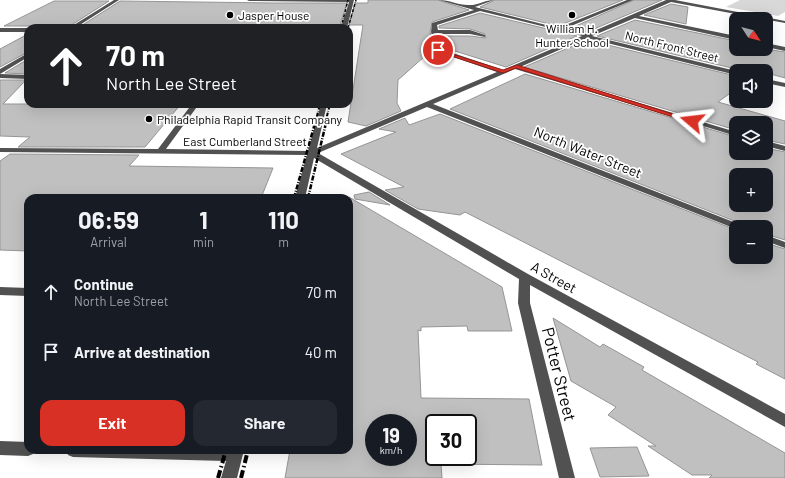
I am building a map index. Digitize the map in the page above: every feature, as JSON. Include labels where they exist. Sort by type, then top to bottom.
[{"type":"street","points":[[78,24],[117,0]]},
{"type":"street","points":[[249,0],[351,1],[345,24]]},
{"type":"street","name":"North Front Street","points":[[441,0],[729,71]]},
{"type":"street","points":[[470,7],[492,0]]},
{"type":"street","points":[[559,29],[630,0]]},
{"type":"street","points":[[670,0],[785,22]]},
{"type":"street","name":"East Cumberland Street","points":[[0,150],[312,153],[670,0]]},
{"type":"street","points":[[479,10],[434,24],[434,32],[438,50],[503,72]]},
{"type":"street","points":[[634,16],[729,36]]},
{"type":"street","points":[[0,30],[24,30]]},
{"type":"street","points":[[434,32],[470,32],[483,36]]},
{"type":"street","points":[[773,46],[785,49]]},
{"type":"street","points":[[0,72],[24,58]]},
{"type":"street","points":[[16,63],[24,63]]},
{"type":"street","points":[[515,66],[729,132]]},
{"type":"street","points":[[0,76],[24,76]]},
{"type":"street","points":[[773,82],[785,85]]},
{"type":"street","name":"North Water Street","points":[[427,104],[729,223]]},
{"type":"street","points":[[160,152],[193,108]]},
{"type":"street","points":[[301,194],[323,108]]},
{"type":"street","points":[[773,145],[785,149]]},
{"type":"street","name":"A Street","points":[[312,153],[524,278],[785,421]]},
{"type":"street","points":[[773,241],[785,245]]},
{"type":"street","name":"Potter Street","points":[[524,278],[524,303],[567,478]]},
{"type":"street","points":[[0,291],[24,292]]},
{"type":"street","points":[[0,448],[24,449]]},
{"type":"street","points":[[229,478],[235,454]]},
{"type":"shaded area","points":[[740,0],[785,0],[785,12],[778,16],[773,15],[773,12],[755,12],[726,7]]},
{"type":"building","points":[[368,0],[438,0],[469,10],[432,22],[430,32],[434,48],[398,80],[397,103],[401,111],[366,126],[348,122],[350,108],[353,108],[353,90],[363,25],[349,24],[355,3],[368,3]]},
{"type":"building","name":"William H. Hunter School","points":[[495,0],[623,0],[558,26],[480,7]]},
{"type":"building","points":[[634,0],[662,0],[587,32],[569,29]]},
{"type":"building","points":[[54,1],[109,1],[73,24],[24,24],[24,26],[4,26]]},
{"type":"building","points":[[120,1],[347,3],[340,24],[84,24]]},
{"type":"building","points":[[671,4],[688,7],[686,24],[644,15]]},
{"type":"building","points":[[480,13],[577,36],[506,67],[442,47],[440,36],[470,36],[486,38],[485,34],[470,29],[439,28],[439,26]]},
{"type":"building","points":[[635,20],[729,40],[729,56],[773,56],[773,50],[785,52],[785,78],[773,75],[773,64],[729,64],[729,67],[597,36]]},
{"type":"building","points":[[24,36],[24,54],[0,67],[0,49]]},
{"type":"building","points":[[587,40],[729,74],[729,94],[718,102],[729,105],[729,108],[739,108],[767,116],[729,116],[729,128],[524,67]]},
{"type":"building","points":[[24,61],[24,74],[5,73]]},
{"type":"building","points":[[525,74],[729,135],[729,160],[773,160],[773,149],[785,152],[785,240],[773,236],[773,220],[732,220],[450,109]]},
{"type":"building","points":[[0,80],[24,80],[24,82],[3,104],[24,104],[24,108],[178,108],[145,147],[18,147],[30,137],[0,136]]},
{"type":"building","points":[[440,114],[729,227],[729,264],[773,264],[773,245],[785,249],[785,379],[756,364],[758,362],[465,212],[460,215],[418,209],[385,190],[404,187],[341,154],[396,132],[379,129],[405,118],[409,125]]},
{"type":"building","points":[[773,118],[785,121],[785,144],[773,141]]},
{"type":"building","points":[[10,154],[139,155],[129,166],[273,168],[263,194],[24,194],[24,251],[0,250],[0,161]]},
{"type":"building","points":[[369,192],[390,205],[355,199],[354,195]]},
{"type":"building","points":[[353,199],[502,287],[512,331],[468,331],[467,326],[421,327],[421,331],[418,330],[421,398],[529,399],[542,465],[477,464],[477,414],[425,414],[425,466],[441,466],[442,478],[285,478],[289,454],[353,454]]},
{"type":"building","points":[[553,318],[600,347],[603,344],[644,367],[642,370],[785,453],[785,478],[709,478],[712,475],[692,475],[648,446],[656,446],[608,415],[616,407],[571,381]]},
{"type":"building","points":[[637,447],[649,476],[600,477],[590,448]]},
{"type":"railway","points":[[342,24],[348,0]]},
{"type":"railway","points":[[349,24],[356,0]]},
{"type":"railway","points":[[315,124],[319,108]]},
{"type":"railway","points":[[325,124],[329,108]]},
{"type":"railway","points":[[295,194],[315,123]]},
{"type":"railway","points":[[309,194],[326,123]]},
{"type":"railway","points":[[218,478],[225,454]]},
{"type":"railway","points":[[241,478],[247,454]]},
{"type":"place","name":"Jasper House","points":[[230,15]]},
{"type":"place","name":"William H. Hunter School","points":[[572,15]]},
{"type":"place","name":"Philadelphia Rapid Transit Company","points":[[149,119]]},
{"type":"route","points":[[438,50],[503,72],[515,66],[692,121]]}]
